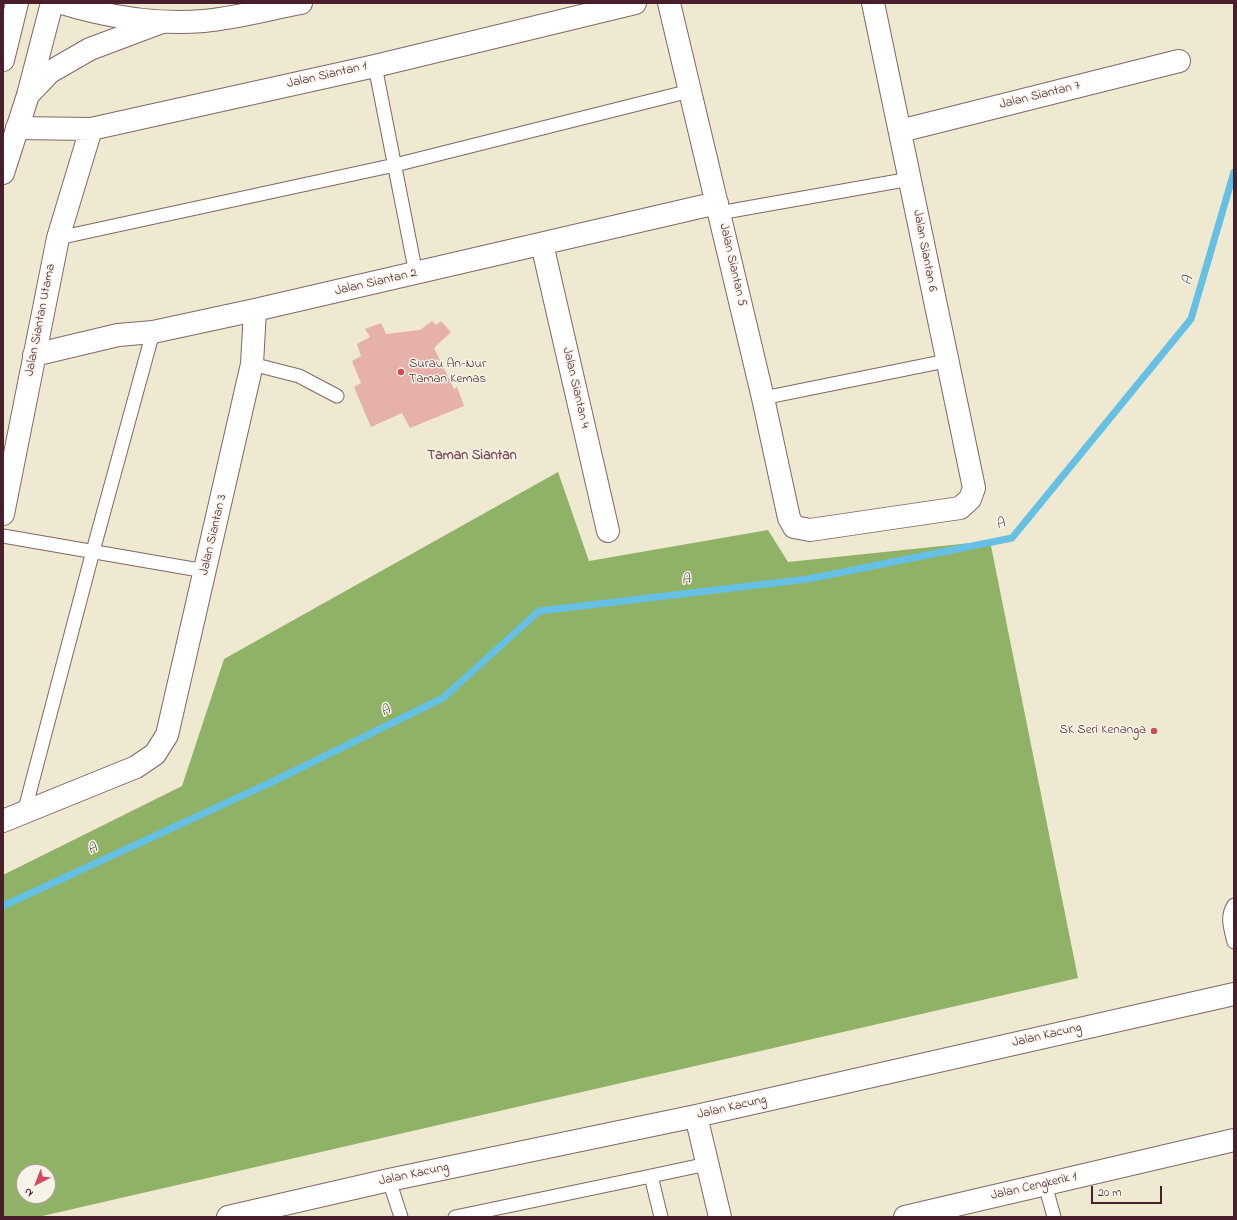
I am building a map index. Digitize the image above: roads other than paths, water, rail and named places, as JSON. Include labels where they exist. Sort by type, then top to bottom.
[{"type":"street","points":[[3,60],[17,3]]},
{"type":"street","points":[[3,173],[28,95],[52,3]]},
{"type":"street","points":[[62,3],[100,14],[162,22],[205,21],[301,3]]},
{"type":"street","name":"Jalan Siantan 1","points":[[17,128],[91,129],[375,66],[635,3]]},
{"type":"street","name":"Jalan Siantan 5","points":[[669,3],[764,398],[789,518],[794,528]]},
{"type":"street","name":"Jalan Siantan 6","points":[[794,528],[810,530],[960,508],[970,499],[974,488],[946,361],[910,179],[872,3]]},
{"type":"street","points":[[28,95],[50,72],[90,49],[162,22]]},
{"type":"street","name":"Jalan Siantan 7","points":[[900,131],[1179,61]]},
{"type":"street","name":"Jalan Siantan Utama","points":[[3,514],[58,238],[91,129]]},
{"type":"street","name":"Jalan Siantan 2","points":[[34,355],[118,335],[153,332],[416,274],[542,244],[718,208]]},
{"type":"street","name":"Jalan Siantan 4","points":[[542,244],[608,531]]},
{"type":"street","name":"Jalan Siantan 3","points":[[24,813],[136,767],[155,754],[167,735],[252,364],[255,310]]},
{"type":"street","points":[[3,820],[24,813]]},
{"type":"street","name":"Jalan Kacung","points":[[228,1217],[389,1180],[696,1116],[1234,994]]},
{"type":"street","points":[[696,1116],[720,1217]]},
{"type":"street","name":"Jalan Cengkerik 1","points":[[905,1217],[1234,1140]]},
{"type":"lane","points":[[375,66],[416,274]]},
{"type":"lane","points":[[58,238],[395,165],[690,91]]},
{"type":"lane","points":[[718,208],[910,179]]},
{"type":"lane","points":[[24,813],[93,551],[153,332]]},
{"type":"lane","points":[[764,398],[946,361]]},
{"type":"lane","points":[[252,364],[299,376],[337,396]]},
{"type":"lane","points":[[3,536],[205,571]]},
{"type":"lane","points":[[1234,905],[1230,912],[1229,921],[1234,942]]},
{"type":"lane","points":[[455,1217],[708,1164]]},
{"type":"lane","points":[[651,1176],[661,1217]]},
{"type":"lane","points":[[389,1180],[401,1217]]},
{"type":"lane","points":[[1045,1184],[1054,1217]]},
{"type":"waterway","name":"A","points":[[3,906],[276,780],[443,698],[539,611],[808,579],[1012,538],[1191,319],[1234,172]]},
{"type":"place","name":"Surau An-Nur Taman Kemas","points":[[401,372]]},
{"type":"place","name":"SK Seri Kenanga","points":[[1154,731]]},
{"type":"district","name":"Taman Siantan","points":[[472,457]]}]
